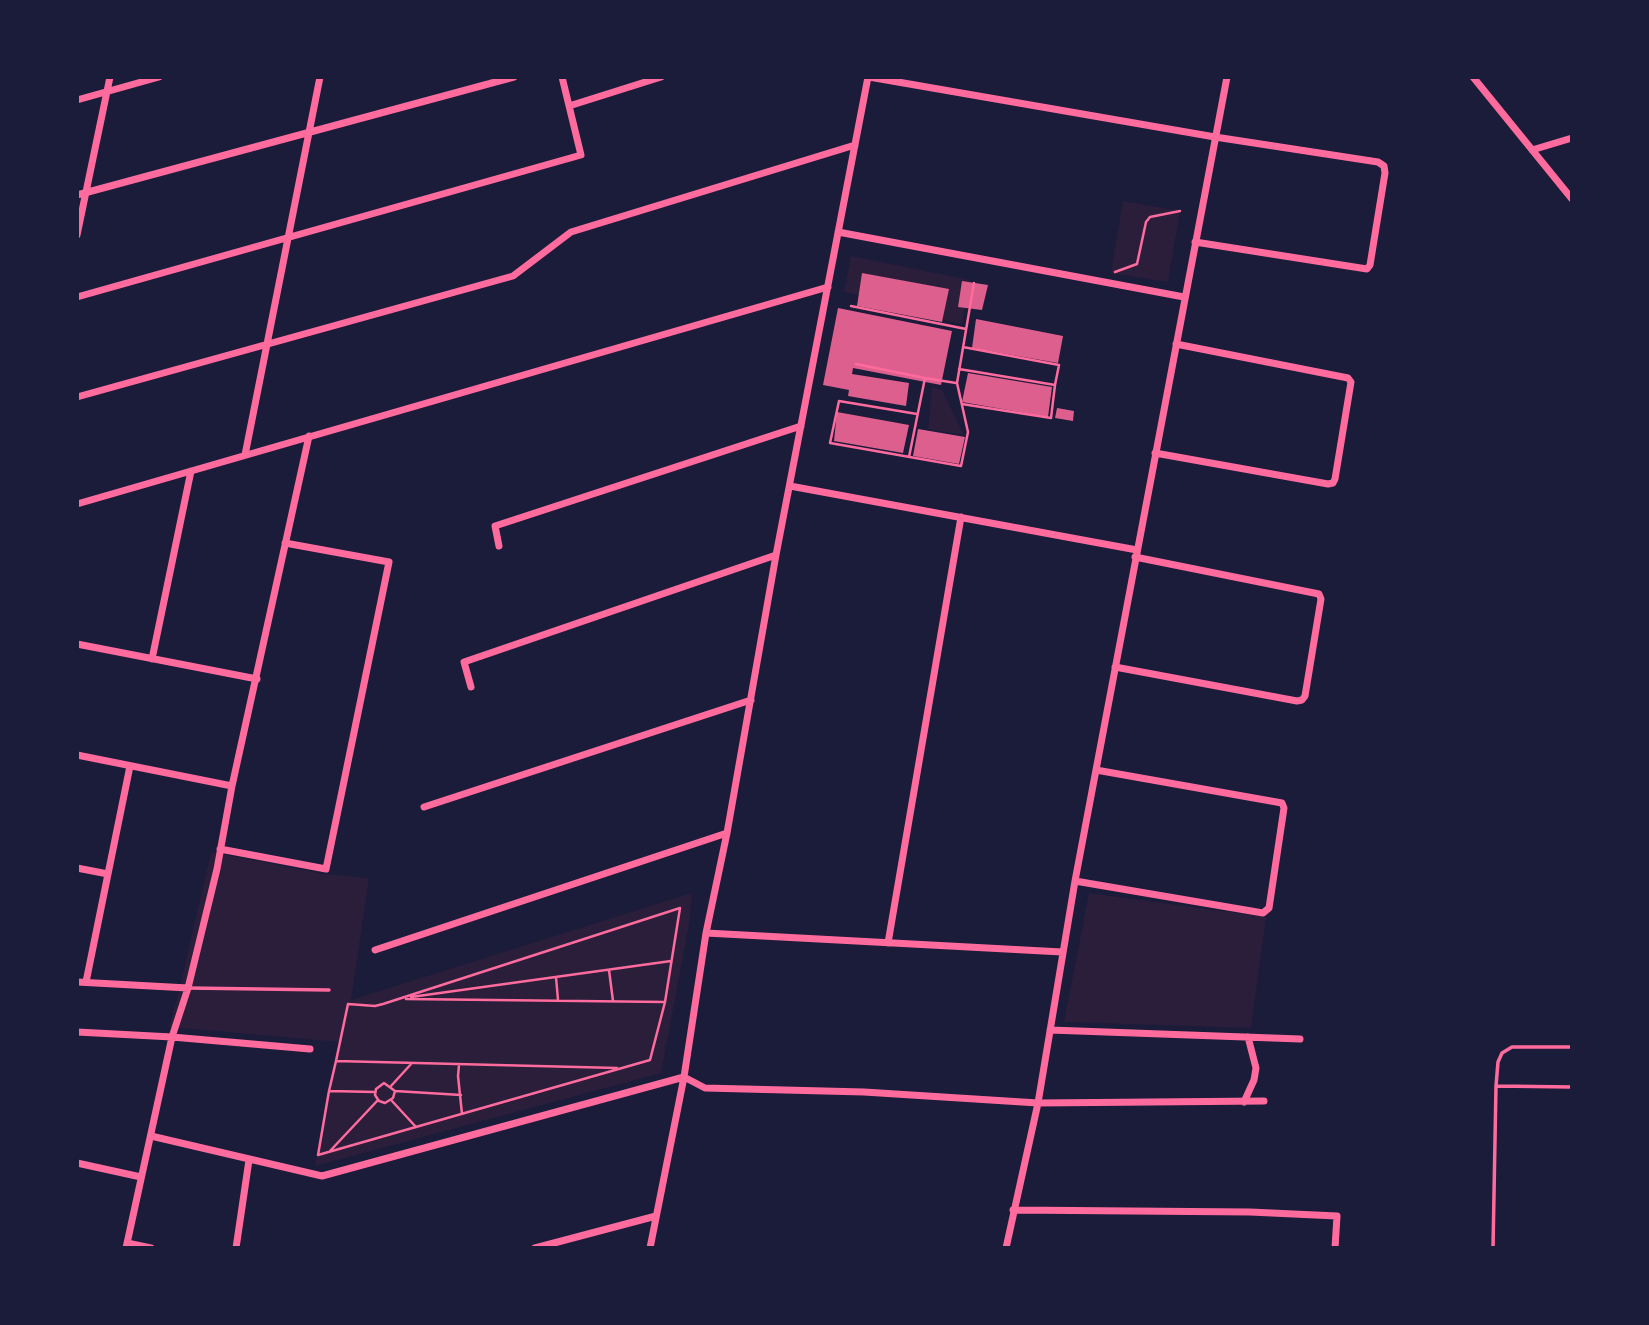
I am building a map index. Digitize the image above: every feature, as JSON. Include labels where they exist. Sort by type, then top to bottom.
[{"type":"street","points":[[77,235],[110,77]]},
{"type":"street","points":[[77,100],[159,77]]},
{"type":"street","points":[[245,455],[320,77]]},
{"type":"street","points":[[77,195],[514,77]]},
{"type":"street","points":[[77,297],[581,155],[562,77]]},
{"type":"street","points":[[569,106],[661,77]]},
{"type":"street","points":[[650,1248],[684,1077],[706,933],[727,833],[776,555],[868,77],[1215,137],[1378,162],[1384,166],[1379,212],[1370,265],[1367,269],[1195,242]]},
{"type":"street","points":[[1006,1248],[1038,1103],[1075,881],[1227,77]]},
{"type":"street","points":[[1473,77],[1572,199]]},
{"type":"street","points":[[1532,150],[1572,138]]},
{"type":"street","points":[[77,397],[513,276],[571,232],[855,145]]},
{"type":"street","points":[[838,232],[1184,297]]},
{"type":"street","points":[[77,503],[828,287]]},
{"type":"street","points":[[1155,453],[1333,483],[1351,382],[1348,377],[1176,344]]},
{"type":"street","points":[[499,546],[495,526],[801,426]]},
{"type":"street","points":[[150,1248],[127,1246],[172,1037],[188,988],[217,869],[232,786],[309,436]]},
{"type":"street","points":[[152,659],[191,471]]},
{"type":"street","points":[[790,486],[961,517],[1136,554],[1319,594],[1321,599],[1305,696],[1302,700],[1115,667]]},
{"type":"street","points":[[888,943],[961,517]]},
{"type":"street","points":[[220,849],[326,869],[389,562],[285,543]]},
{"type":"street","points":[[471,687],[464,662],[776,555]]},
{"type":"street","points":[[77,644],[257,678]]},
{"type":"street","points":[[424,807],[751,700]]},
{"type":"street","points":[[77,755],[232,786]]},
{"type":"street","points":[[130,766],[108,874],[81,982],[188,988]]},
{"type":"street","points":[[1075,881],[1263,913],[1267,911],[1284,808],[1282,803],[1096,770]]},
{"type":"street","points":[[375,950],[727,833]]},
{"type":"street","points":[[77,868],[108,874]]},
{"type":"street","points":[[706,933],[1062,952]]},
{"type":"street","points":[[1050,1030],[1300,1039]]},
{"type":"street","points":[[77,1032],[310,1049]]},
{"type":"street","points":[[1244,1102],[1254,1080],[1256,1068],[1248,1037]]},
{"type":"street","points":[[151,1136],[322,1177],[684,1077],[705,1088],[863,1092],[1038,1103],[1264,1101]]},
{"type":"street","points":[[236,1248],[249,1160]]},
{"type":"street","points":[[77,1163],[142,1177]]},
{"type":"street","points":[[1013,1210],[1250,1212],[1337,1216],[1335,1248]]},
{"type":"street","points":[[535,1248],[656,1216]]},
{"type":"lane","points":[[188,988],[329,990]]},
{"type":"lane","points":[[1493,1248],[1498,1062],[1512,1046],[1572,1047]]},
{"type":"lane","points":[[1496,1086],[1572,1087]]},
{"type":"path","points":[[1111,273],[1137,264],[1146,222],[1150,217],[1180,211]]},
{"type":"path","points":[[917,414],[839,401],[830,443],[961,466],[968,432],[957,383],[974,283]]},
{"type":"path","points":[[851,306],[966,329]]},
{"type":"path","points":[[961,404],[1051,418],[1059,365],[963,347]]},
{"type":"path","points":[[856,364],[957,383]]},
{"type":"path","points":[[959,369],[1055,385]]},
{"type":"path","points":[[909,457],[925,378]]},
{"type":"path","points":[[680,908],[671,961],[665,1002],[650,1060],[318,1155],[328,1091],[348,1004],[375,1006],[401,999],[680,908]]},
{"type":"path","points":[[401,999],[671,961]]},
{"type":"path","points":[[609,970],[613,1001]]},
{"type":"path","points":[[556,977],[558,1000]]},
{"type":"path","points":[[401,999],[665,1002]]},
{"type":"path","points":[[336,1061],[620,1068]]},
{"type":"path","points":[[391,1086],[412,1063]]},
{"type":"path","points":[[459,1065],[462,1114]]},
{"type":"path","points":[[375,1092],[381,1084],[391,1086],[395,1090],[461,1095]]},
{"type":"path","points":[[391,1101],[395,1090]]},
{"type":"path","points":[[328,1091],[375,1092]]},
{"type":"path","points":[[375,1092],[378,1100],[385,1103],[391,1101]]},
{"type":"path","points":[[329,1152],[378,1100]]},
{"type":"path","points":[[391,1101],[416,1127]]},
{"type":"shaded area","points":[[1123,201],[1180,211],[1168,282],[1111,273]]},
{"type":"shaded area","points":[[851,256],[970,280],[962,324],[943,320],[948,290],[862,273],[859,295],[844,292]]},
{"type":"shaded area","points":[[932,387],[942,390],[964,435],[928,429]]},
{"type":"shaded area","points":[[211,852],[324,874],[369,878],[351,1000],[692,893],[689,924],[661,1073],[315,1166],[339,1042],[169,1027]]},
{"type":"shaded area","points":[[1089,893],[1266,917],[1251,1028],[1064,1022]]},
{"type":"building","points":[[862,273],[949,289],[942,322],[857,306]]},
{"type":"building","points":[[962,281],[988,285],[982,310],[958,307]]},
{"type":"building","points":[[838,308],[952,331],[941,385],[853,368],[852,374],[909,383],[906,406],[848,396],[849,390],[823,385]]},
{"type":"building","points":[[976,319],[1063,336],[1058,363],[972,348]]},
{"type":"building","points":[[968,373],[1052,387],[1048,417],[962,402]]},
{"type":"building","points":[[1057,408],[1074,411],[1073,421],[1055,418]]},
{"type":"building","points":[[837,412],[909,425],[903,453],[834,441]]},
{"type":"building","points":[[918,429],[965,437],[959,464],[913,456]]}]
